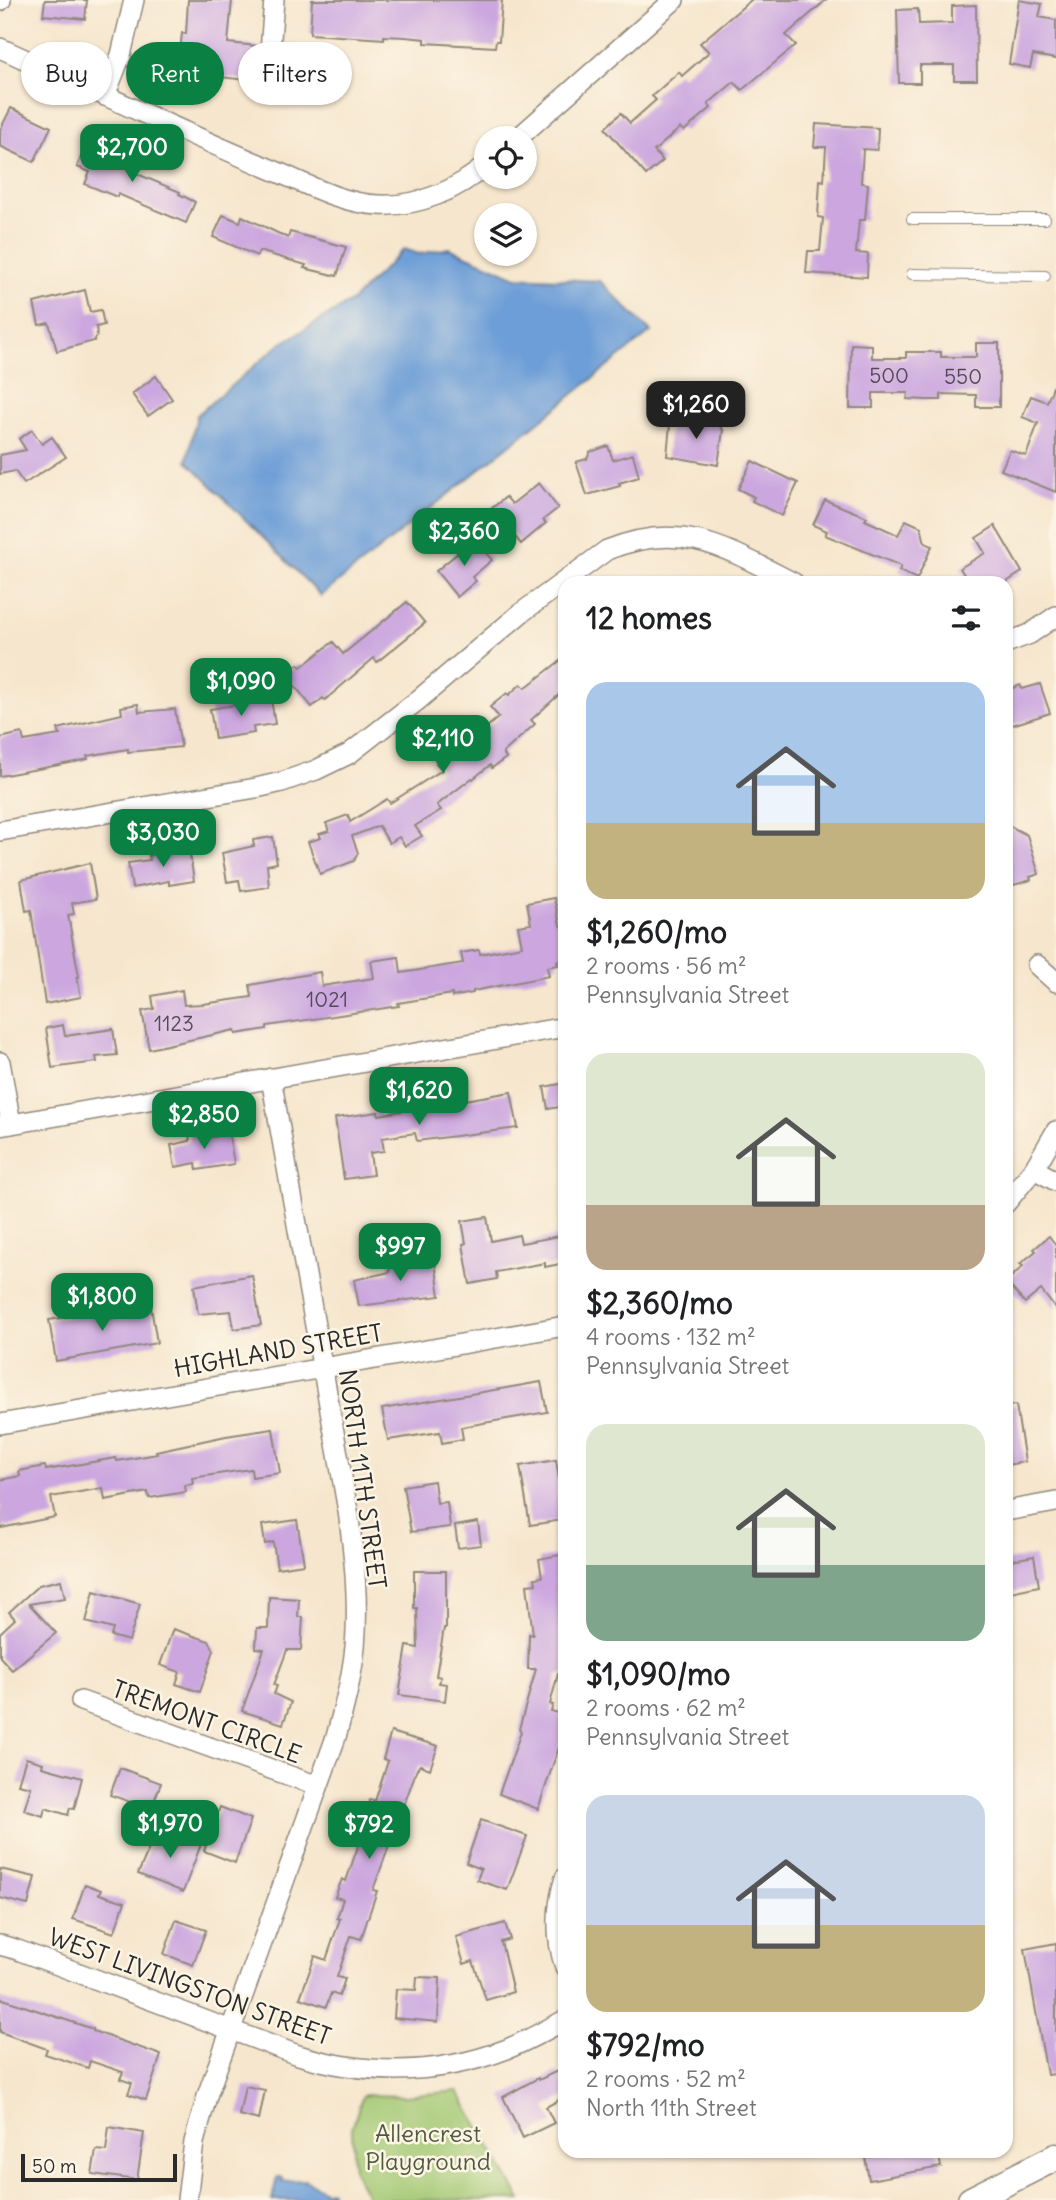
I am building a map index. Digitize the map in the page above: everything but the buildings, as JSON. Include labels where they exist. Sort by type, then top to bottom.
[{"type":"street","points":[[112,78],[121,55],[134,0]]},
{"type":"street","points":[[271,42],[274,0]]},
{"type":"street","points":[[532,126],[674,0]]},
{"type":"street","points":[[0,48],[21,58]]},
{"type":"street","points":[[112,99],[236,154],[357,202],[379,205],[422,201],[448,191],[474,173]]},
{"type":"street","points":[[572,576],[607,550],[650,538],[675,536],[723,547],[780,576]]},
{"type":"street","points":[[0,831],[256,788],[316,770],[349,754],[558,586]]},
{"type":"street","points":[[1013,640],[1030,634],[1056,616]]},
{"type":"street","points":[[1038,965],[1056,982]]},
{"type":"street","points":[[0,1062],[6,1125],[558,1028]]},
{"type":"street","name":"NORTH 11TH STREET","points":[[187,2200],[194,2142],[208,2093],[336,1737],[348,1693],[355,1647],[357,1612],[352,1538],[271,1078]]},
{"type":"street","points":[[1013,1194],[1034,1169],[1056,1131]]},
{"type":"street","points":[[1034,1169],[1056,1181]]},
{"type":"street","name":"HIGHLAND STREET","points":[[0,1423],[558,1327]]},
{"type":"street","points":[[1013,1510],[1056,1502]]},
{"type":"street","name":"TREMONT CIRCLE","points":[[81,1701],[318,1786]]},
{"type":"street","points":[[558,1907],[558,1935]]},
{"type":"street","name":"WEST LIVINGSTON STREET","points":[[0,1945],[323,2063],[362,2069],[433,2069],[472,2061],[509,2048],[558,2024]]},
{"type":"street","points":[[971,2200],[1055,2162]]},
{"type":"lane","points":[[912,219],[1045,219]]},
{"type":"lane","points":[[912,274],[1045,276]]},
{"type":"green space","name":"Allencrest Playground","points":[[458,2091],[521,2200],[369,2200],[354,2171],[352,2128],[363,2095],[404,2096]]},
{"type":"water","points":[[449,248],[474,259],[474,266],[491,266],[517,277],[600,281],[651,332],[321,596],[187,461],[197,415],[279,345],[352,301],[404,249],[419,254]]},
{"type":"water","points":[[277,2177],[282,2177],[282,2181],[306,2180],[326,2192],[332,2191],[329,2200],[272,2200]]}]
